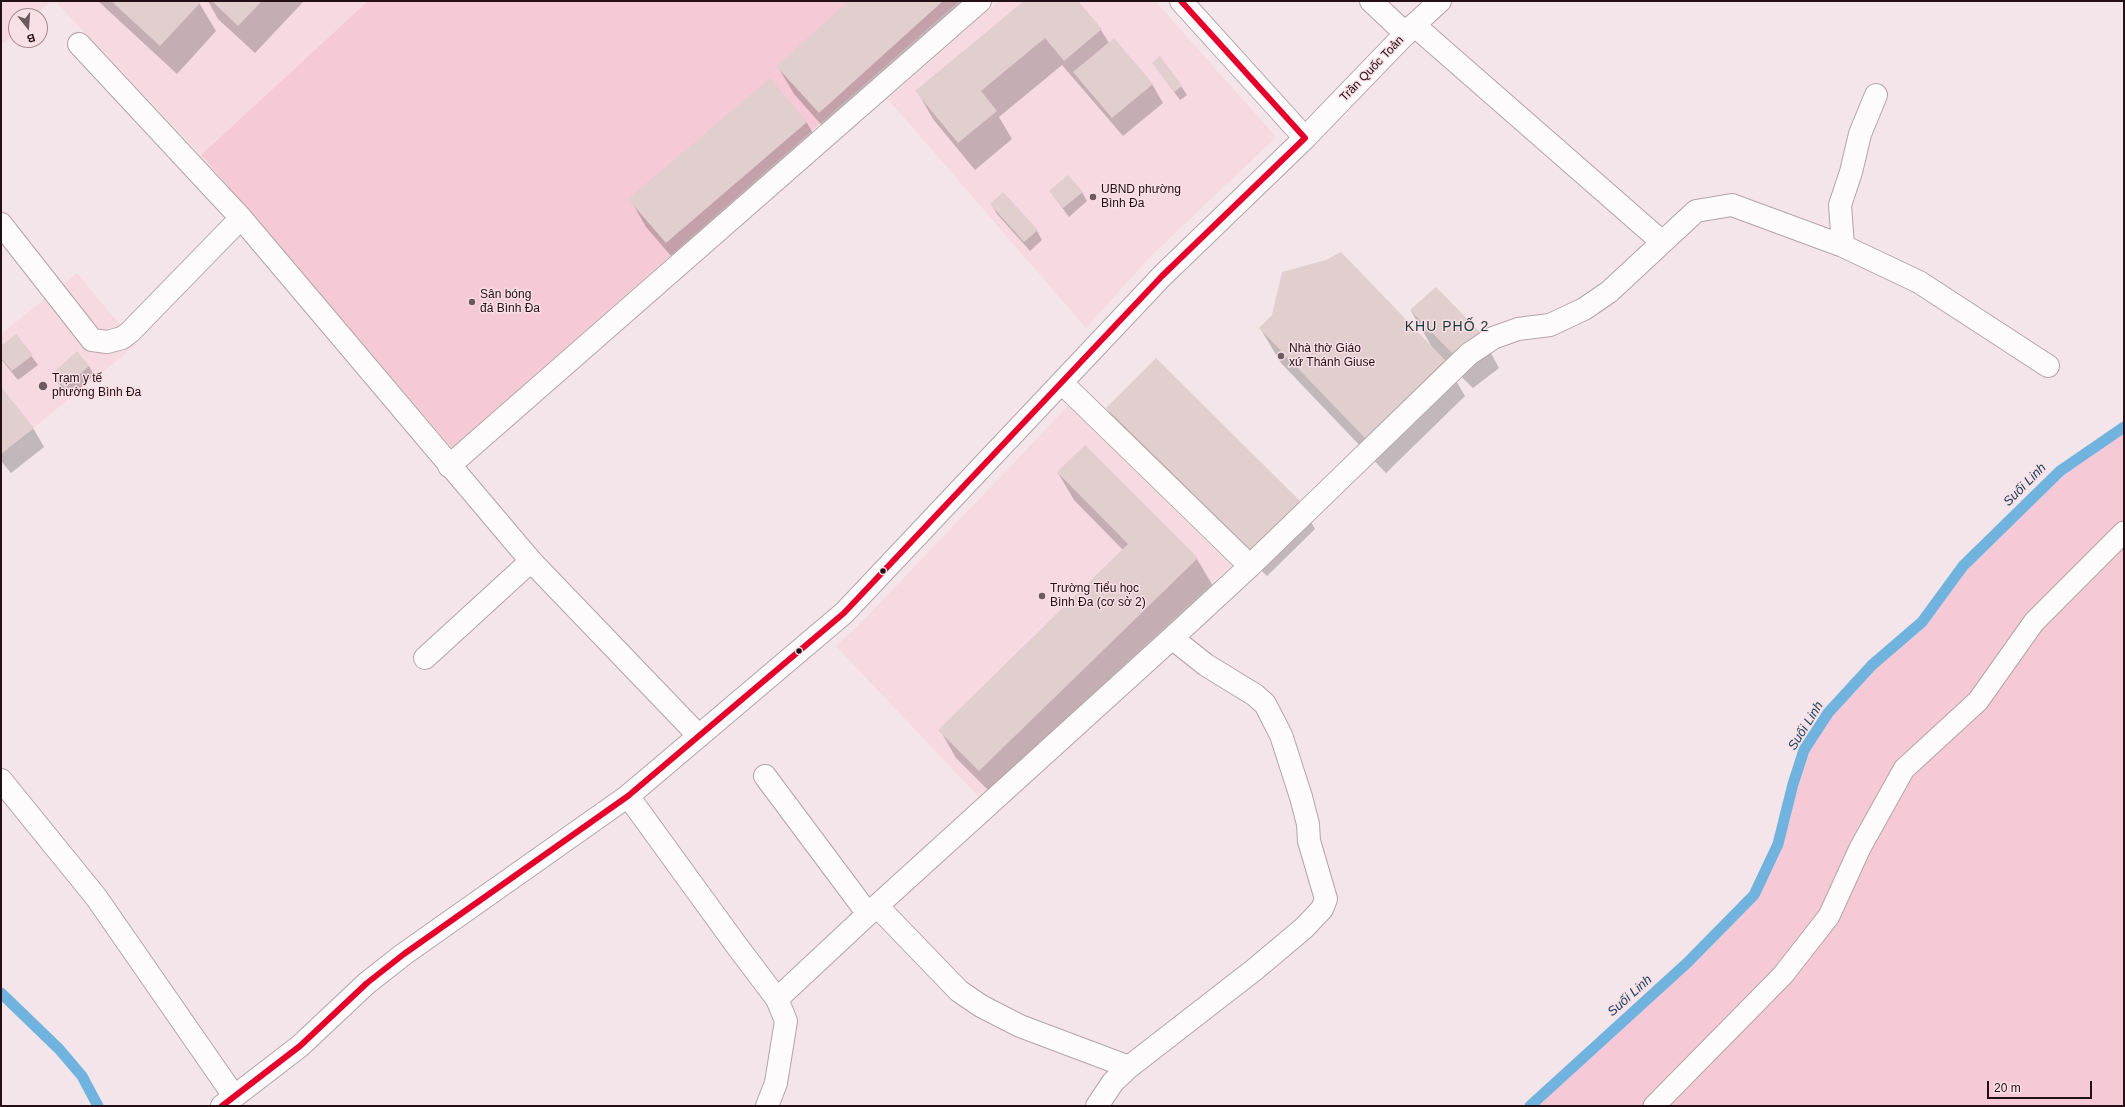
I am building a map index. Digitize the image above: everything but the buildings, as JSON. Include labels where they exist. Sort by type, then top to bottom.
[{"type":"street","points":[[449,466],[980,1]]},
{"type":"street","points":[[1181,1],[1305,138]]},
{"type":"street","points":[[1371,1],[1410,29],[1661,242]]},
{"type":"street","name":"Trần Quốc Toản","points":[[228,1101],[300,1046],[367,983],[404,954],[628,796],[844,613],[1162,276],[1305,138],[1410,29],[1440,1]]},
{"type":"street","points":[[79,44],[241,218],[449,466],[531,561],[699,736]]},
{"type":"street","points":[[1843,246],[1840,205],[1851,172],[1860,134],[1876,95]]},
{"type":"street","points":[[777,998],[1250,566],[1469,354],[1494,338],[1518,329],[1550,325],[1584,309],[1609,292],[1696,211],[1732,205],[1843,246],[1919,282],[2048,366]]},
{"type":"street","points":[[1,224],[92,340],[107,342],[122,338],[130,332],[241,218]]},
{"type":"street","points":[[1062,382],[1250,566]]},
{"type":"street","points":[[425,658],[531,561]]},
{"type":"street","points":[[1097,1106],[1113,1082],[1129,1067],[1293,937],[1322,909],[1326,899],[1309,841],[1308,824],[1292,767],[1281,735],[1265,704],[1241,685],[1206,665],[1172,638]]},
{"type":"street","points":[[764,776],[872,910],[959,991],[981,1006],[1020,1026],[1129,1067]]},
{"type":"street","points":[[1,780],[96,896],[228,1101]]},
{"type":"street","points":[[628,796],[737,946],[777,998],[786,1021],[776,1083],[767,1106]]},
{"type":"lane","points":[[1654,1106],[1783,975],[1829,916],[1860,848],[1904,769],[1978,701],[2034,622],[2124,532]]},
{"type":"shaded area","points":[[1,1],[51,1],[43,8],[8,8],[8,39],[1,45]]},
{"type":"shaded area","points":[[55,1],[368,1],[201,155]]},
{"type":"shaded area","name":"Sân bóng đá Bình Đa","points":[[368,1],[959,1],[452,448],[201,155]]},
{"type":"shaded area","name":"UBND phường Bình Đa","points":[[999,1],[1155,1],[1276,137],[1150,257],[1086,328],[888,99]]},
{"type":"shaded area","name":"Trạm y tế phường Bình Đa","points":[[77,273],[136,345],[1,454],[1,334]]},
{"type":"shaded area","name":"Trường Tiểu học Bình Đa (cơ sở 2)","points":[[1068,406],[1231,565],[980,798],[836,646],[857,627]]},
{"type":"shaded area","points":[[2124,427],[2124,1106],[1530,1106],[1595,1047],[1754,895],[1778,844],[1793,784],[1804,750],[1828,713],[1872,665],[1922,622],[1963,566],[2060,471]]},
{"type":"waterway","name":"Suối Linh","points":[[1530,1106],[1687,963],[1754,895],[1778,844],[1793,784],[1804,750],[1828,713],[1872,665],[1922,622],[1963,566],[2060,471],[2124,427]]},
{"type":"waterway","points":[[1,993],[59,1049],[82,1076],[98,1106]]},
{"type":"transit line","points":[[1181,1],[1305,138]]},
{"type":"transit line","points":[[222,1106],[300,1046],[367,983],[404,954],[628,796],[844,613],[1162,276],[1305,138]]},
{"type":"place","name":"UBND phường Bình Đa","points":[[1093,197]]},
{"type":"place","name":"Sân bóng đá Bình Đa","points":[[472,302]]},
{"type":"place","name":"Nhà thờ Giáo xứ Thánh Giuse","points":[[1281,356]]},
{"type":"place","name":"Trạm y tế phường Bình Đa","points":[[43,386]]},
{"type":"place","name":"Trường Tiểu học Bình Đa (cơ sở 2)","points":[[1042,596]]},
{"type":"district","name":"KHU PHỐ 2","points":[[1447,327]]}]
